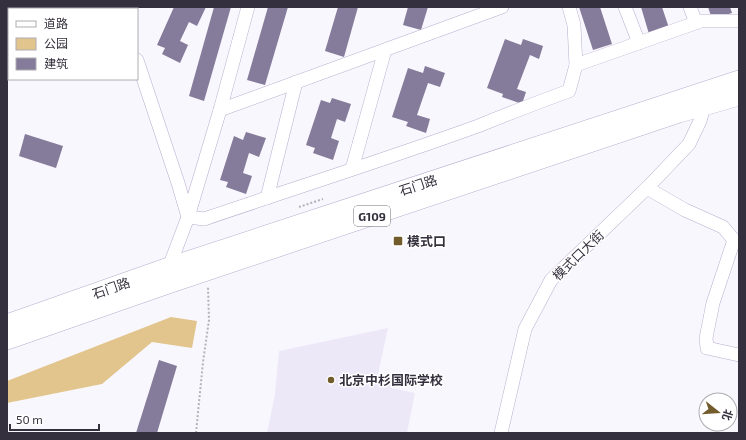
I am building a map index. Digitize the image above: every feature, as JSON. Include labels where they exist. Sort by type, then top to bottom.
[{"type":"highway","name":"石门路","points":[[7,324],[169,276],[739,80]]},
{"type":"highway","name":"石门路","points":[[7,340],[169,276],[207,272],[679,113],[739,96]]},
{"type":"street","points":[[169,276],[220,110],[248,7]]},
{"type":"street","points":[[220,110],[502,7]]},
{"type":"street","points":[[188,217],[204,219],[478,125],[569,91],[576,65],[574,25],[569,7]]},
{"type":"street","points":[[625,7],[639,43]]},
{"type":"street","points":[[690,7],[696,23]]},
{"type":"street","points":[[576,65],[701,21],[739,21]]},
{"type":"street","points":[[352,169],[385,50]]},
{"type":"street","points":[[138,63],[188,217]]},
{"type":"street","points":[[267,198],[296,82]]},
{"type":"street","name":"模式口大街","points":[[501,433],[525,329],[551,280],[648,188],[689,144],[700,121],[704,106]]},
{"type":"street","points":[[648,188],[685,210],[723,227],[734,240],[713,303],[706,338],[708,348],[739,355]]},
{"type":"path","points":[[196,433],[209,320],[207,272]]},
{"type":"shaded area","name":"北京中杉国际学校","points":[[388,328],[377,379],[393,382],[391,388],[415,393],[407,433],[267,433],[275,394],[279,351]]},
{"type":"green space","points":[[171,317],[197,321],[192,348],[152,342],[102,384],[7,403],[7,381]]},
{"type":"building","points":[[174,7],[206,7],[197,26],[189,22],[180,41],[188,45],[180,63],[162,54],[165,48],[157,45]]},
{"type":"building","points":[[214,7],[231,7],[204,101],[189,96]]},
{"type":"building","points":[[268,7],[288,7],[265,85],[247,80]]},
{"type":"building","points":[[338,7],[358,7],[344,57],[325,51]]},
{"type":"building","points":[[408,7],[428,7],[421,30],[403,25]]},
{"type":"building","points":[[579,7],[600,7],[612,44],[593,50]]},
{"type":"building","points":[[641,7],[662,7],[669,28],[649,34]]},
{"type":"building","points":[[708,7],[730,7],[732,13],[712,19]]},
{"type":"building","points":[[505,39],[521,45],[523,39],[543,46],[539,59],[530,55],[517,89],[526,92],[522,104],[502,97],[503,94],[487,88]]},
{"type":"building","points":[[425,66],[445,73],[440,87],[428,83],[417,115],[430,119],[426,133],[406,126],[408,122],[392,117],[408,68],[423,73]]},
{"type":"building","points":[[332,98],[351,104],[345,122],[337,119],[331,138],[339,141],[333,160],[313,153],[315,148],[306,145],[321,100],[330,103]]},
{"type":"building","points":[[246,132],[266,138],[259,157],[249,153],[243,173],[252,176],[246,194],[226,187],[228,182],[220,180],[234,136],[243,140]]},
{"type":"building","points":[[25,134],[63,146],[56,168],[19,156]]},
{"type":"building","points":[[159,360],[177,366],[157,433],[136,433]]},
{"type":"place","name":"模式口","points":[[398,241]]},
{"type":"place","name":"北京中杉国际学校","points":[[331,380]]}]
